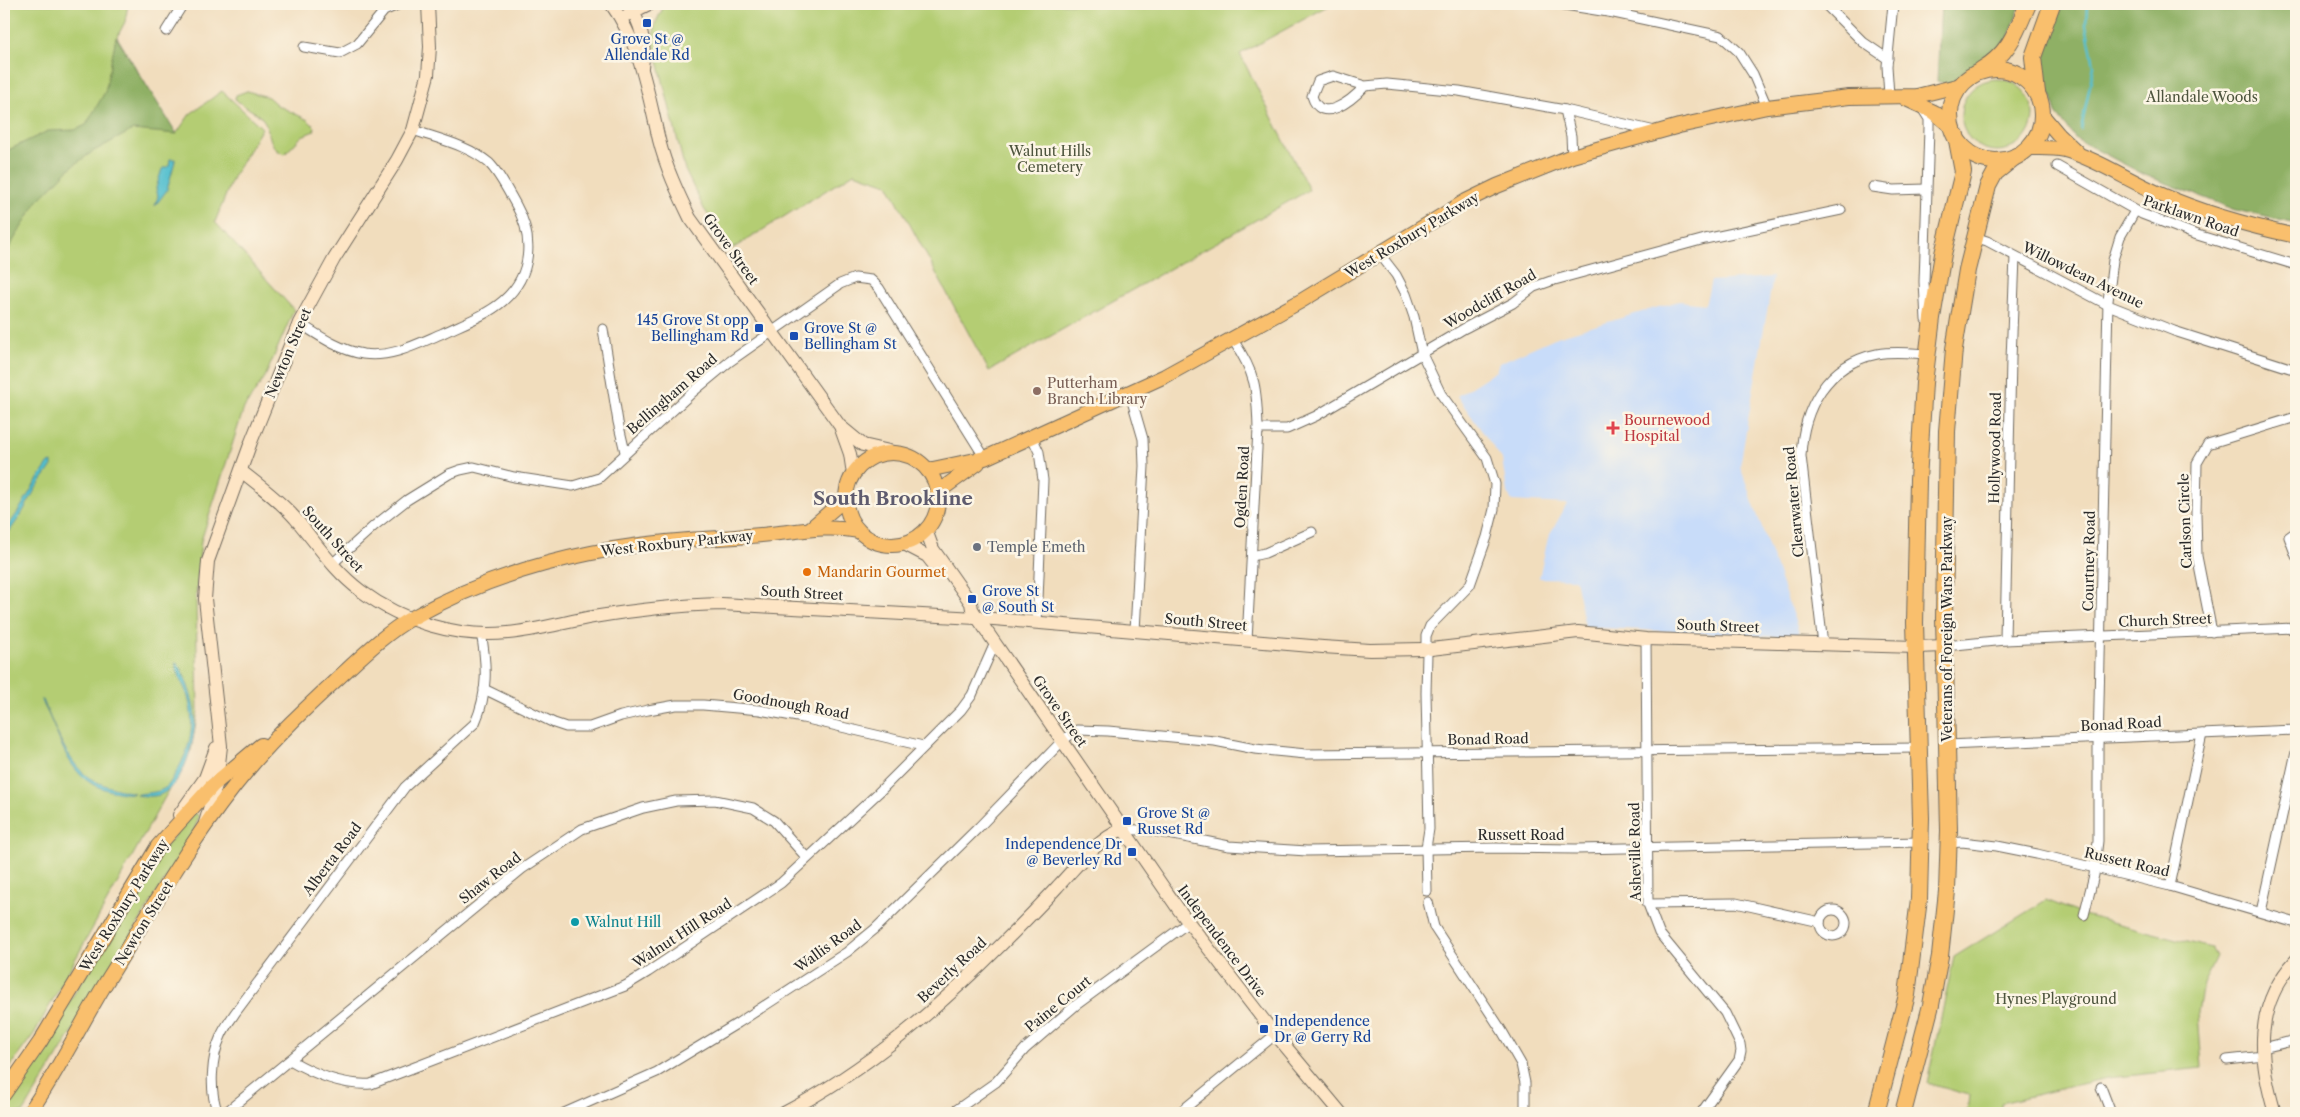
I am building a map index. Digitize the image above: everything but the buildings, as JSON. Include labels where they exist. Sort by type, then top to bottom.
[{"type":"highway","points":[[2028,4],[2003,54],[1962,85],[1952,103],[1951,112],[1954,131],[1965,148],[1981,158],[1997,161],[2022,152],[2039,132],[2042,114],[2033,57],[2052,4]]},
{"type":"highway","points":[[1975,74],[1990,69],[2011,71],[2028,82],[2038,95]]},
{"type":"highway","name":"Veterans of Foreign Wars Parkway","points":[[1876,1113],[1898,1034],[1912,963],[1919,899],[1921,842],[1914,623],[1916,509],[1927,354],[1940,271],[1963,172],[1954,131]]},
{"type":"highway","name":"Veterans of Foreign Wars Parkway","points":[[1903,1113],[1924,1037],[1937,973],[1946,906],[1949,843],[1944,646],[1944,560],[1949,399],[1958,320],[1974,237],[1990,180],[2022,152]]},
{"type":"main road","name":"Newton Street","points":[[29,1113],[111,975],[202,832],[217,782],[221,757],[220,720],[209,638],[206,578],[214,542],[299,322],[334,259],[398,160],[413,130],[428,75],[430,47],[428,4]]},
{"type":"main road","name":"Grove Street","points":[[611,4],[621,18],[642,67],[660,141],[674,185],[690,218],[840,426],[863,445],[898,453]]},
{"type":"main road","points":[[621,18],[631,6],[649,4]]},
{"type":"main road","name":"Grove Street","points":[[631,6],[645,48],[642,67]]},
{"type":"main road","name":"West Roxbury Parkway","points":[[938,495],[942,489],[985,458],[1130,394],[1233,340],[1466,201],[1527,173],[1572,156],[1655,132],[1767,107],[1840,98],[1926,95],[1962,85]]},
{"type":"main road","name":"West Roxbury Parkway","points":[[1894,96],[1919,103],[1934,112],[1954,131]]},
{"type":"main road","points":[[2042,114],[2058,134],[2081,156]]},
{"type":"main road","points":[[2022,152],[2061,150],[2081,156],[2162,196],[2210,214],[2296,236]]},
{"type":"main road","name":"Grove Street","points":[[840,426],[850,454],[853,474]]},
{"type":"main road","points":[[885,453],[898,453],[910,456],[928,470],[937,486],[938,508],[933,520],[920,536],[904,544],[892,546],[879,544],[858,531],[849,516],[845,499],[846,490],[853,474],[862,463],[873,456],[885,453]]},
{"type":"main road","name":"West Roxbury Parkway","points":[[928,470],[985,458]]},
{"type":"main road","name":"South Street","points":[[241,471],[282,505],[332,564],[362,592],[410,619],[443,628],[481,634],[508,633],[592,617],[687,605],[776,606],[1037,623],[1370,650],[1427,649],[1578,632],[1646,638],[1916,647],[1944,646]]},
{"type":"main road","points":[[811,528],[845,499]]},
{"type":"main road","name":"West Roxbury Parkway","points":[[4,1094],[40,1042],[158,846],[180,820],[217,782],[293,720],[365,655],[410,619],[483,584],[583,553],[638,544],[768,534],[811,528],[820,530],[838,527],[858,531]]},
{"type":"main road","name":"Grove Street","points":[[926,530],[933,548],[971,602],[972,609],[979,620],[1123,829]]},
{"type":"main road","name":"Grove Street","points":[[904,544],[930,559],[965,606],[972,609]]},
{"type":"main road","name":"Newton Street","points":[[158,846],[208,771],[215,751],[220,720]]},
{"type":"main road","name":"West Roxbury Parkway","points":[[202,832],[251,766],[293,720]]},
{"type":"main road","name":"Independence Drive","points":[[1123,829],[1188,922],[1341,1113]]},
{"type":"main road","name":"Beverly Road","points":[[784,1113],[843,1078],[915,1025],[1003,943],[1095,847],[1106,837],[1123,829]]},
{"type":"main road","points":[[2275,1113],[2263,1052],[2267,1009],[2274,987],[2296,960]]},
{"type":"street","points":[[166,31],[183,4]]},
{"type":"street","points":[[304,47],[340,53],[357,44],[384,11],[400,4]]},
{"type":"street","points":[[1559,4],[1614,13],[1721,36],[1739,52],[1753,74],[1767,107]]},
{"type":"street","points":[[1825,4],[1863,42],[1888,59]]},
{"type":"street","points":[[1893,4],[1888,59],[1894,96]]},
{"type":"street","points":[[1364,86],[1342,106],[1326,110],[1319,109],[1314,104],[1312,96],[1318,81],[1332,76],[1364,86],[1387,84],[1459,91],[1565,110],[1655,132]]},
{"type":"street","name":"Veterans of Foreign Wars Parkway","points":[[1919,103],[1928,119],[1924,282],[1927,354]]},
{"type":"street","points":[[1565,110],[1571,136],[1572,156]]},
{"type":"street","points":[[299,322],[320,336],[352,351],[363,354],[387,354],[403,350],[464,323],[502,302],[514,290],[528,259],[528,241],[520,212],[507,189],[489,164],[469,150],[413,130]]},
{"type":"street","name":"Parklawn Road","points":[[2056,166],[2134,211],[2194,234],[2267,254],[2296,265]]},
{"type":"street","points":[[1873,187],[1893,190],[1926,189]]},
{"type":"street","name":"Woodcliff Road","points":[[1258,429],[1287,429],[1316,416],[1513,303],[1534,287],[1551,280],[1705,239],[1840,210]]},
{"type":"street","name":"Courtney Road","points":[[2084,915],[2098,841],[2098,739],[2102,636],[2108,305],[2112,260],[2120,237],[2134,211]]},
{"type":"street","name":"Willowdean Avenue","points":[[1974,237],[1987,241],[2108,305],[2174,331],[2296,370]]},
{"type":"street","points":[[1379,253],[1396,275],[1406,294],[1414,316],[1422,354],[1441,394],[1487,458],[1495,484],[1494,509],[1487,537],[1470,585],[1430,626],[1426,636],[1426,754],[1429,829],[1426,848],[1427,891]]},
{"type":"street","name":"Hollywood Road","points":[[2005,640],[2010,385],[2015,257]]},
{"type":"street","name":"Bellingham Road","points":[[332,564],[374,526],[407,500],[449,474],[474,467],[514,477],[573,486],[598,478],[701,386],[772,332],[840,284],[855,278],[871,280],[985,458]]},
{"type":"street","points":[[603,328],[618,422],[625,452]]},
{"type":"street","name":"Ogden Road","points":[[1233,340],[1245,358],[1254,377],[1258,394],[1258,429],[1247,640]]},
{"type":"street","name":"Clearwater Road","points":[[1823,644],[1801,456],[1802,434],[1807,417],[1814,401],[1831,377],[1847,366],[1884,353],[1927,354]]},
{"type":"street","points":[[1130,394],[1143,439],[1144,466],[1135,631]]},
{"type":"street","name":"Carlson Circle","points":[[2212,632],[2198,556],[2197,463],[2208,444],[2296,417]]},
{"type":"street","points":[[1032,437],[1040,456],[1043,480],[1037,623]]},
{"type":"street","points":[[1252,556],[1265,553],[1312,532]]},
{"type":"street","points":[[2296,532],[2292,533],[2290,537],[2296,556]]},
{"type":"street","name":"Church Street","points":[[2005,640],[2296,628]]},
{"type":"street","name":"Alberta Road","points":[[218,1113],[214,1103],[215,1056],[221,1036],[230,1021],[326,889],[405,786],[475,723],[481,709],[486,669],[481,634]]},
{"type":"street","name":"Asheville Road","points":[[1646,638],[1648,904],[1658,933],[1724,1013],[1740,1044],[1741,1051],[1739,1060],[1701,1113]]},
{"type":"street","name":"South Street","points":[[1944,646],[2005,640]]},
{"type":"street","name":"Walnut Hill Road","points":[[290,1060],[322,1076],[343,1082],[360,1085],[382,1081],[624,986],[648,972],[781,883],[878,793],[961,710],[972,695],[995,643]]},
{"type":"street","name":"Goodnough Road","points":[[484,689],[566,727],[590,727],[621,716],[666,707],[703,705],[760,710],[803,718],[923,746]]},
{"type":"street","name":"Bonad Road","points":[[1063,740],[1076,730],[1086,730],[1215,741],[1255,749],[1306,754],[1919,748]]},
{"type":"street","name":"Bonad Road","points":[[1947,745],[2296,730]]},
{"type":"street","points":[[2170,886],[2202,734]]},
{"type":"street","name":"Wallis Road","points":[[564,1113],[657,1072],[738,1023],[847,952],[875,929],[979,827],[1063,740]]},
{"type":"street","points":[[2261,912],[2296,752]]},
{"type":"street","name":"Shaw Road","points":[[225,1113],[522,869],[582,830],[643,808],[676,802],[715,800],[754,808],[774,821],[808,858]]},
{"type":"street","name":"Russett Road","points":[[1123,829],[1154,831],[1229,846],[1267,850],[1307,851],[1426,848],[1576,849],[1649,846],[1921,842]]},
{"type":"street","name":"Russett Road","points":[[1949,843],[1998,846],[2094,868],[2170,886],[2296,923]]},
{"type":"street","points":[[1428,902],[1434,927],[1502,1031],[1521,1064],[1525,1083],[1526,1113]]},
{"type":"street","points":[[1648,904],[1736,903],[1820,922]]},
{"type":"street","name":"Paine Court","points":[[952,1113],[996,1082],[1024,1049],[1076,1005],[1188,922]]},
{"type":"street","points":[[1179,1113],[1276,1034]]},
{"type":"street","points":[[2226,1060],[2263,1052],[2296,1040]]},
{"type":"street","points":[[2101,1087],[2111,1113]]},
{"type":"shaded area","name":"Bournewood Hospital","points":[[1773,277],[1740,466],[1801,638],[1585,627],[1575,579],[1539,578],[1548,538],[1567,504],[1512,501],[1507,492],[1502,459],[1457,396],[1496,371],[1499,363],[1557,337],[1679,301],[1705,304],[1711,281]]},
{"type":"green space","points":[[4,4],[128,4],[125,22],[117,37],[176,134],[190,114],[222,91],[262,128],[233,177],[215,222],[294,310],[265,377],[244,408],[201,541],[196,596],[198,711],[191,750],[34,1034],[4,1074]]},
{"type":"green space","name":"Walnut Hills Cemetery","points":[[665,4],[1332,4],[1240,54],[1309,190],[989,371],[888,184],[854,173],[732,249],[704,209],[685,170],[653,41],[655,24]]},
{"type":"green space","points":[[1941,4],[2021,4],[2007,42],[1968,69],[1949,85],[1937,81]]},
{"type":"green space","name":"Allandale Woods","points":[[2063,4],[2296,4],[2296,224],[2236,210],[2145,175],[2076,139],[2056,113],[2052,97],[2043,80],[2041,62]]},
{"type":"green space","points":[[116,37],[177,134],[133,130],[92,152],[70,168],[36,203],[4,256],[4,223],[9,210],[9,200],[4,189],[4,152],[48,131],[75,130],[86,125],[105,92]]},
{"type":"green space","points":[[1997,79],[2017,85],[2027,95],[2033,115],[2027,135],[2017,145],[1997,151],[1977,145],[1967,135],[1961,115],[1967,95],[1977,85]]},
{"type":"green space","points":[[247,91],[268,97],[277,105],[308,120],[315,127],[314,131],[302,136],[285,154],[279,151],[272,143],[262,118],[235,99],[236,95]]},
{"type":"green space","points":[[195,812],[199,817],[192,835],[23,1113],[4,1113],[4,1102],[23,1078],[159,854]]},
{"type":"green space","name":"Hynes Playground","points":[[2046,900],[2084,915],[2211,948],[2216,956],[2203,984],[2198,1012],[2202,1068],[2107,1078],[2001,1103],[2002,1113],[1967,1113],[1969,1095],[1927,1083],[1954,957]]},
{"type":"water","points":[[170,159],[175,159],[175,161],[167,190],[155,206],[158,196],[156,188],[162,169],[169,166]]},
{"type":"water","points":[[52,462],[52,466],[4,539],[9,525],[49,463]]},
{"type":"water","points":[[176,662],[186,680],[195,713],[190,751],[181,774],[167,790],[156,796],[136,795],[162,790],[166,787],[180,767],[188,748],[191,728],[190,708]]},
{"type":"water","points":[[41,700],[43,700],[65,749],[83,773],[100,784],[134,793],[100,788],[76,770],[61,744]]},
{"type":"waterway","points":[[2081,129],[2094,65],[2086,25],[2087,4]]},
{"type":"place","name":"Grove St @ Allendale Rd","points":[[647,23]]},
{"type":"place","name":"145 Grove St opp Bellingham Rd","points":[[759,328]]},
{"type":"place","name":"Grove St @ Bellingham St","points":[[794,336]]},
{"type":"place","name":"Putterham Branch Library","points":[[1037,391]]},
{"type":"place","name":"Bournewood Hospital","points":[[1613,428]]},
{"type":"place","name":"Temple Emeth","points":[[977,547]]},
{"type":"place","name":"Mandarin Gourmet","points":[[807,572]]},
{"type":"place","name":"Grove St @ South St","points":[[972,599]]},
{"type":"place","name":"Grove St @ Russet Rd","points":[[1127,821]]},
{"type":"place","name":"Independence Dr @ Beverley Rd","points":[[1132,852]]},
{"type":"place","name":"Walnut Hill","points":[[575,922]]},
{"type":"place","name":"Independence Dr @ Gerry Rd","points":[[1264,1029]]},
{"type":"district","name":"South Brookline","points":[[893,498]]}]
